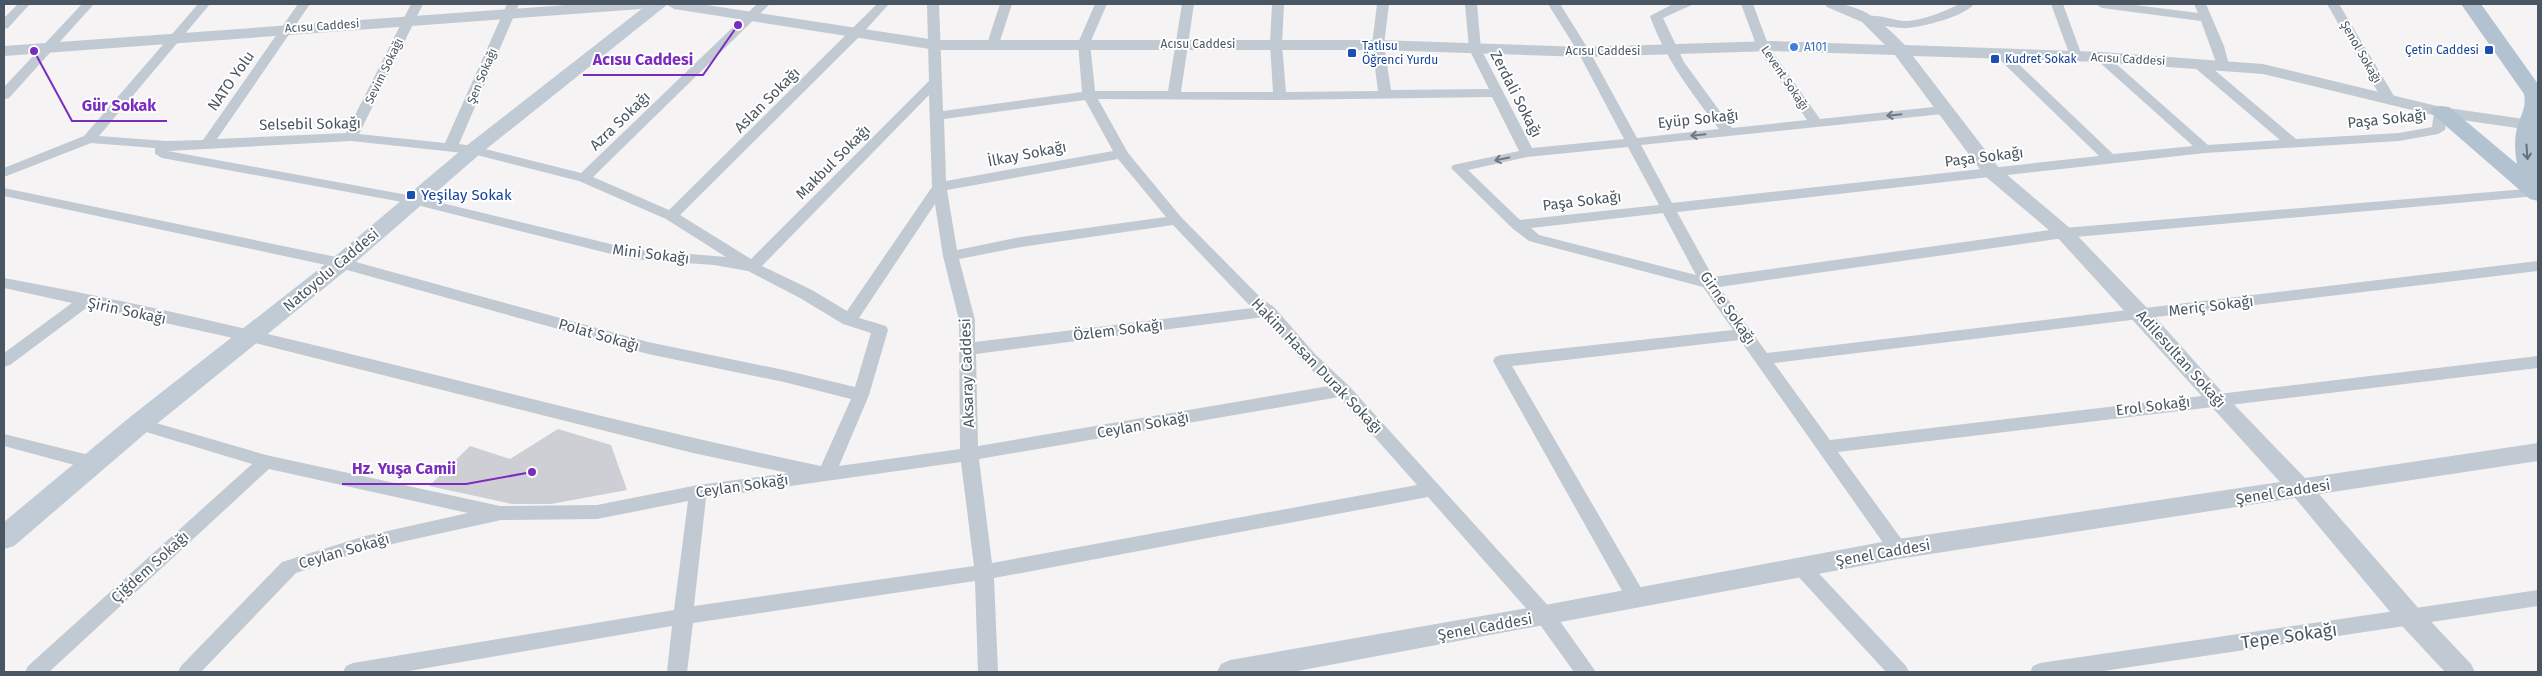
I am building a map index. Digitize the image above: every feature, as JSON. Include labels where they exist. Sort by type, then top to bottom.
[{"type":"main road","name":"Natoyolu Caddesi","points":[[4,538],[139,424],[341,262],[473,150],[659,4]]},
{"type":"main road","points":[[2471,4],[2535,94],[2538,105],[2527,158],[2538,193]]},
{"type":"main road","points":[[2489,4],[2538,72]]},
{"type":"main road","points":[[2441,112],[2538,193]]},
{"type":"street","points":[[4,25],[24,4]]},
{"type":"street","points":[[4,95],[44,48],[88,4]]},
{"type":"street","points":[[89,139],[204,4]]},
{"type":"street","name":"NATO Yolu","points":[[207,144],[304,4]]},
{"type":"street","name":"Sevim Sokağı","points":[[351,137],[417,4]]},
{"type":"street","name":"Acısu Caddesi","points":[[4,51],[409,20],[511,8],[641,4]]},
{"type":"street","name":"Acısu Caddesi","points":[[674,4],[936,45],[1084,43],[1378,45],[1584,52],[1763,47],[1899,49],[2101,57],[2263,69],[2441,112],[2534,125]]},
{"type":"street","name":"Azra Sokağı","points":[[584,178],[764,4]]},
{"type":"street","name":"Aslan Sokağı","points":[[671,216],[684,206],[883,4]]},
{"type":"street","name":"Aksaray Caddesi","points":[[933,4],[936,45],[939,187],[951,256],[967,320],[969,454],[984,572],[988,672]]},
{"type":"street","points":[[993,44],[1006,4]]},
{"type":"street","points":[[1084,43],[1101,4]]},
{"type":"street","points":[[1174,96],[1188,4]]},
{"type":"street","points":[[1278,4],[1276,44],[1280,96]]},
{"type":"street","points":[[1383,4],[1378,45],[1385,93]]},
{"type":"street","name":"Zerdali Sokağı","points":[[1471,4],[1475,49],[1495,93],[1527,153]]},
{"type":"street","name":"Girne Sokağı","points":[[1554,4],[1584,52],[1634,142],[1708,282],[1898,549]]},
{"type":"street","points":[[1688,4],[1678,6],[1656,16],[1662,34],[1671,51],[1728,132]]},
{"type":"street","name":"Levent Sokağı","points":[[1746,4],[1763,47],[1816,123]]},
{"type":"street","name":"Adilesultan Sokağı","points":[[1833,4],[1868,20],[1899,49],[1943,110],[1992,172],[2064,233],[2141,314],[2215,398],[2301,489],[2411,618],[2462,672]]},
{"type":"street","points":[[1868,20],[1906,25],[1949,14],[1968,4]]},
{"type":"street","points":[[2057,4],[2076,56]]},
{"type":"street","points":[[2102,4],[2205,18]]},
{"type":"street","points":[[2200,4],[2218,46],[2223,65]]},
{"type":"street","name":"Şenol Sokağı","points":[[2333,4],[2390,101]]},
{"type":"street","name":"Şen Sokağı","points":[[450,148],[511,8]]},
{"type":"street","name":"Hakim Hasan Durak Sokağı","points":[[1084,43],[1089,95],[1117,143],[1121,154],[1176,220],[1256,303],[1268,311],[1309,358],[1343,390],[1432,489],[1545,616],[1586,672]]},
{"type":"street","points":[[2001,54],[2110,159]]},
{"type":"street","points":[[2101,57],[2206,150]]},
{"type":"street","points":[[2199,64],[2294,144]]},
{"type":"street","name":"Makbul Sokağı","points":[[752,267],[936,81]]},
{"type":"street","points":[[937,116],[1089,95],[1280,96],[1385,93],[1495,93]]},
{"type":"street","name":"Eyüp Sokağı","points":[[1517,225],[1458,168],[1527,153],[1943,110]]},
{"type":"street","name":"Paşa Sokağı","points":[[1517,225],[2110,159],[2206,150],[2400,137],[2438,130],[2441,112]]},
{"type":"street","name":"Selsebil Sokağı","points":[[207,144],[351,137],[473,150]]},
{"type":"street","points":[[4,173],[89,139],[166,145],[207,144]]},
{"type":"street","points":[[166,145],[160,150],[162,154],[173,157],[413,200]]},
{"type":"street","points":[[473,150],[584,178],[671,216],[752,267]]},
{"type":"street","name":"İlkay Sokağı","points":[[939,187],[1121,154]]},
{"type":"street","points":[[848,320],[939,187]]},
{"type":"street","points":[[4,192],[341,262]]},
{"type":"street","points":[[1517,225],[1534,238],[1708,282],[2064,233],[2538,193]]},
{"type":"street","name":"Mini Sokağı","points":[[413,200],[631,254],[714,260],[752,267],[806,294],[848,320],[880,330],[861,395]]},
{"type":"street","points":[[951,256],[1021,242],[1176,220]]},
{"type":"street","name":"Polat Sokağı","points":[[341,262],[648,348],[784,376],[861,395]]},
{"type":"street","name":"Meriç Sokağı","points":[[1764,359],[2538,266]]},
{"type":"street","name":"Şirin Sokağı","points":[[4,284],[251,336],[693,446],[826,474]]},
{"type":"street","points":[[4,361],[84,302]]},
{"type":"street","name":"Özlem Sokağı","points":[[968,349],[1268,311]]},
{"type":"street","points":[[1636,599],[1501,361],[1746,334]]},
{"type":"street","name":"Erol Sokağı","points":[[1827,447],[2215,398],[2538,362]]},
{"type":"street","name":"Ceylan Sokağı","points":[[188,672],[289,567],[365,543],[501,513],[597,512],[698,492],[969,454],[1343,390]]},
{"type":"street","points":[[826,474],[861,395]]},
{"type":"street","points":[[139,424],[266,462],[501,513]]},
{"type":"street","points":[[4,440],[93,463]]},
{"type":"street","name":"Şenel Caddesi","points":[[1230,672],[1545,616],[1898,549],[2538,452]]},
{"type":"street","name":"Çiğdem Sokağı","points":[[35,672],[266,462]]},
{"type":"street","points":[[353,672],[684,616],[984,572],[1432,489]]},
{"type":"street","points":[[677,672],[698,492]]},
{"type":"street","points":[[1802,568],[1899,672]]},
{"type":"street","name":"Tepe Sokağı","points":[[2040,672],[2538,598]]},
{"type":"building","points":[[558,429],[611,445],[627,490],[551,504],[512,504],[429,486],[470,446],[510,459]]},
{"type":"place","name":"Acısu Caddesi","points":[[738,25]]},
{"type":"place","name":"A101","points":[[1794,47]]},
{"type":"place","name":"Çetin Caddesi","points":[[2489,50]]},
{"type":"place","name":"Gür Sokak","points":[[34,51]]},
{"type":"place","name":"Tatlısu Öğrenci Yurdu","points":[[1352,53]]},
{"type":"place","name":"Kudret Sokak","points":[[1995,59]]},
{"type":"place","name":"Yeşilay Sokak","points":[[411,195]]},
{"type":"place","name":"Hz. Yuşa Camii","points":[[532,472]]}]
